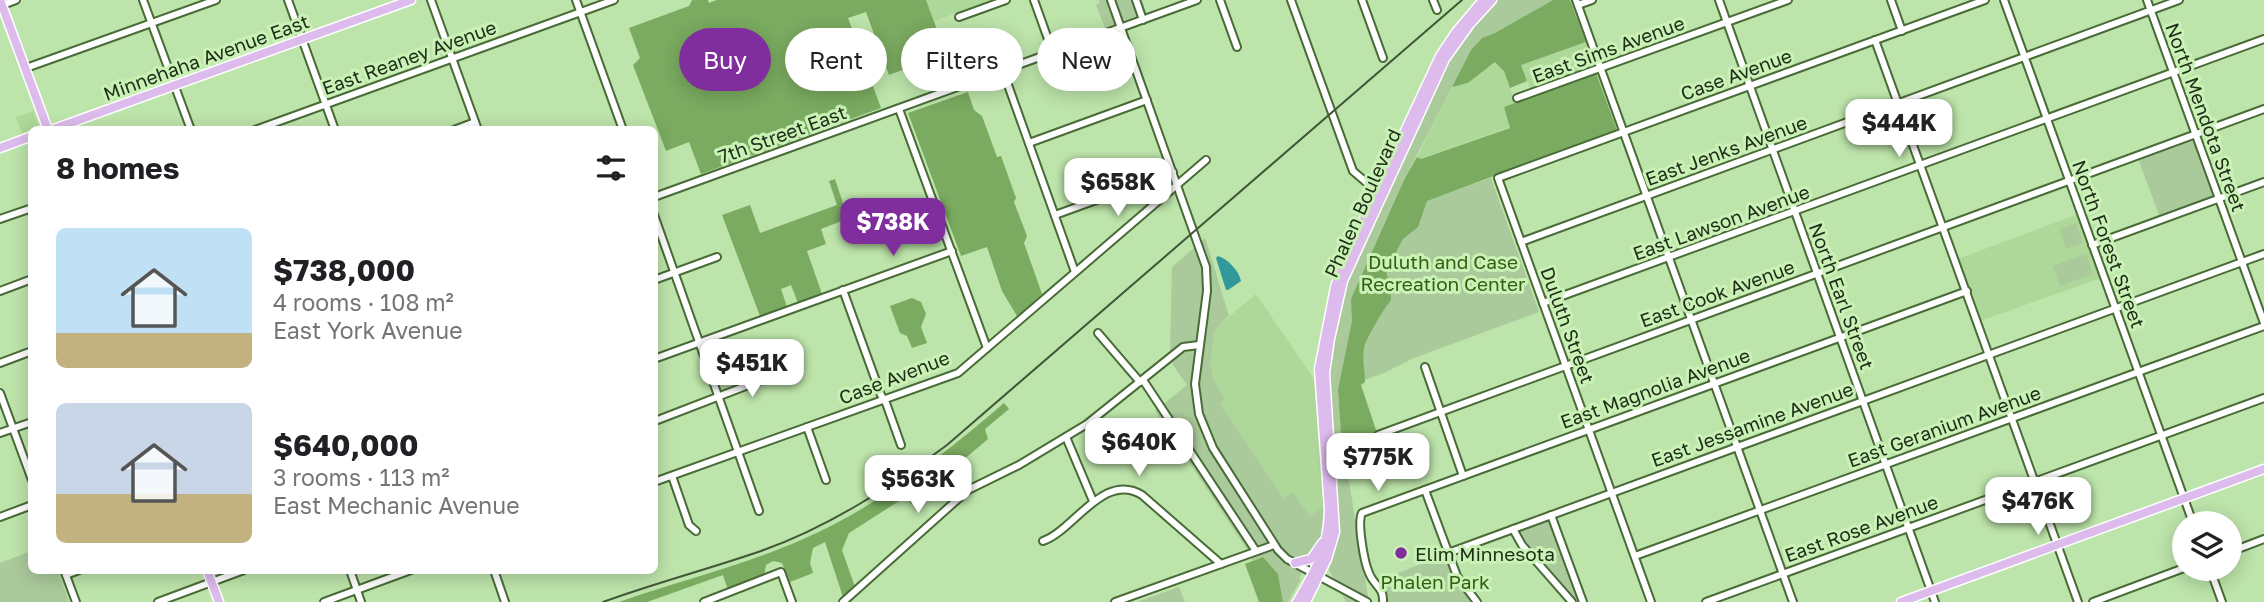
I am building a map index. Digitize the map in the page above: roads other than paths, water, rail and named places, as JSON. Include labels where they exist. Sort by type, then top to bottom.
[{"type":"main road","name":"Minnehaha Avenue East","points":[[60,126],[411,0]]},
{"type":"main road","name":"Phalen Boulevard","points":[[1297,602],[1332,547],[1335,516],[1325,373],[1343,281],[1440,57],[1456,32],[1483,0]]},
{"type":"main road","name":"Phalen Boulevard","points":[[1306,602],[1325,549],[1329,513],[1320,356],[1340,271],[1446,59],[1469,24],[1492,0]]},
{"type":"main road","points":[[1,4],[48,126]]},
{"type":"main road","points":[[0,148],[28,138]]},
{"type":"main road","points":[[1901,602],[2264,469]]},
{"type":"main road","points":[[1295,563],[1307,561],[1315,555],[1325,537],[1329,513]]},
{"type":"main road","points":[[209,574],[219,602]]},
{"type":"street","points":[[1,4],[16,0]]},
{"type":"street","points":[[143,0],[189,126]]},
{"type":"street","points":[[26,68],[216,0]]},
{"type":"street","points":[[288,0],[334,126]]},
{"type":"street","points":[[431,0],[476,126]]},
{"type":"street","points":[[576,0],[622,126]]},
{"type":"street","name":"East Reaney Avenue","points":[[266,126],[614,0]]},
{"type":"street","points":[[959,17],[1006,0]]},
{"type":"street","points":[[1034,0],[1044,28]]},
{"type":"street","points":[[1111,0],[1120,28]]},
{"type":"street","points":[[1136,0],[1143,20]]},
{"type":"street","name":"7th Street East","points":[[1123,28],[1197,0]]},
{"type":"street","points":[[1220,0],[1237,47]]},
{"type":"street","points":[[1291,0],[1353,171],[1358,177],[1381,189]]},
{"type":"street","points":[[1362,0],[1383,58]]},
{"type":"street","points":[[1433,0],[1437,10]]},
{"type":"street","points":[[1592,0],[1577,3],[1793,602]]},
{"type":"street","name":"North Earl Street","points":[[1719,0],[1935,602]]},
{"type":"street","name":"East Sims Avenue","points":[[1517,98],[1788,0]]},
{"type":"street","points":[[1891,0],[1902,31]]},
{"type":"street","points":[[1961,0],[1964,8]]},
{"type":"street","name":"Case Avenue","points":[[1498,178],[1985,0]]},
{"type":"street","name":"North Forest Street","points":[[2004,0],[2188,511]]},
{"type":"street","name":"North Mendota Street","points":[[2147,0],[2264,325]]},
{"type":"street","name":"East Jenks Avenue","points":[[1521,242],[2179,0]]},
{"type":"street","name":"East Lawson Avenue","points":[[1543,303],[2264,39]]},
{"type":"street","points":[[1875,40],[2078,602]]},
{"type":"street","points":[[1136,71],[1206,267],[1207,291],[1195,384],[1202,424],[1213,448],[1274,545],[1287,559],[1367,602]]},
{"type":"street","name":"7th Street East","points":[[658,196],[946,91]]},
{"type":"street","points":[[1010,91],[1075,272]]},
{"type":"street","points":[[1028,143],[1147,100]]},
{"type":"street","points":[[899,108],[987,348]]},
{"type":"street","name":"East Cook Avenue","points":[[1378,435],[2264,109]]},
{"type":"street","points":[[464,126],[475,122]]},
{"type":"street","name":"Case Avenue","points":[[658,481],[958,373],[1206,160]]},
{"type":"street","points":[[1055,215],[1174,172]]},
{"type":"street","name":"Duluth Street","points":[[1498,178],[1651,602]]},
{"type":"street","points":[[2092,245],[2264,182]]},
{"type":"street","points":[[0,219],[28,209]]},
{"type":"street","points":[[658,226],[759,511]]},
{"type":"street","points":[[658,358],[952,251]]},
{"type":"street","name":"East Jessamine Avenue","points":[[1448,553],[2264,254]]},
{"type":"street","points":[[658,278],[717,257]]},
{"type":"street","points":[[0,291],[28,280]]},
{"type":"street","points":[[843,290],[901,444]]},
{"type":"street","name":"East Magnolia Avenue","points":[[1383,602],[1383,591],[1368,571],[1359,519],[1362,513],[1967,291]]},
{"type":"street","name":"East Geranium Avenue","points":[[1634,556],[2264,325]]},
{"type":"street","points":[[1098,333],[1141,381],[1256,551]]},
{"type":"street","points":[[844,602],[968,490],[1019,465],[1087,424],[1183,347],[1199,345]]},
{"type":"street","points":[[0,363],[28,352]]},
{"type":"street","points":[[1425,368],[1463,476]]},
{"type":"street","points":[[658,420],[776,374]]},
{"type":"street","points":[[0,393],[28,469]]},
{"type":"street","name":"East Rose Avenue","points":[[1706,602],[2264,398]]},
{"type":"street","points":[[0,433],[28,423]]},
{"type":"street","points":[[807,427],[826,480]]},
{"type":"street","points":[[1066,437],[1093,501]]},
{"type":"street","points":[[672,476],[689,525],[696,531]]},
{"type":"street","points":[[1042,541],[1055,537],[1093,501],[1121,490],[1135,491],[1221,564]]},
{"type":"street","points":[[1425,490],[1457,576],[1477,602]]},
{"type":"street","points":[[0,517],[28,506]]},
{"type":"street","points":[[1551,515],[1583,602]]},
{"type":"street","points":[[1513,529],[1521,545],[1572,602]]},
{"type":"street","points":[[2242,547],[2264,539]]},
{"type":"street","points":[[1115,602],[1274,545]]},
{"type":"street","points":[[704,602],[781,572],[792,602]]},
{"type":"street","points":[[2092,602],[2172,572]]},
{"type":"street","points":[[65,574],[76,602]]},
{"type":"street","points":[[158,602],[233,574]]},
{"type":"street","points":[[351,574],[361,602]]},
{"type":"street","points":[[324,602],[400,574]]},
{"type":"street","points":[[495,574],[505,602]]},
{"type":"street","points":[[2214,581],[2222,602]]},
{"type":"water","points":[[1218,256],[1232,266],[1241,281],[1228,290],[1216,258]]},
{"type":"railway","points":[[603,602],[786,541],[858,505],[925,461],[947,445],[1462,0]]},
{"type":"place","name":"Elim Minnesota","points":[[1401,553]]},
{"type":"park label","name":"Duluth and Case Recreation Center","points":[[1443,272]]},
{"type":"park label","name":"Phalen Park","points":[[1435,581]]}]
